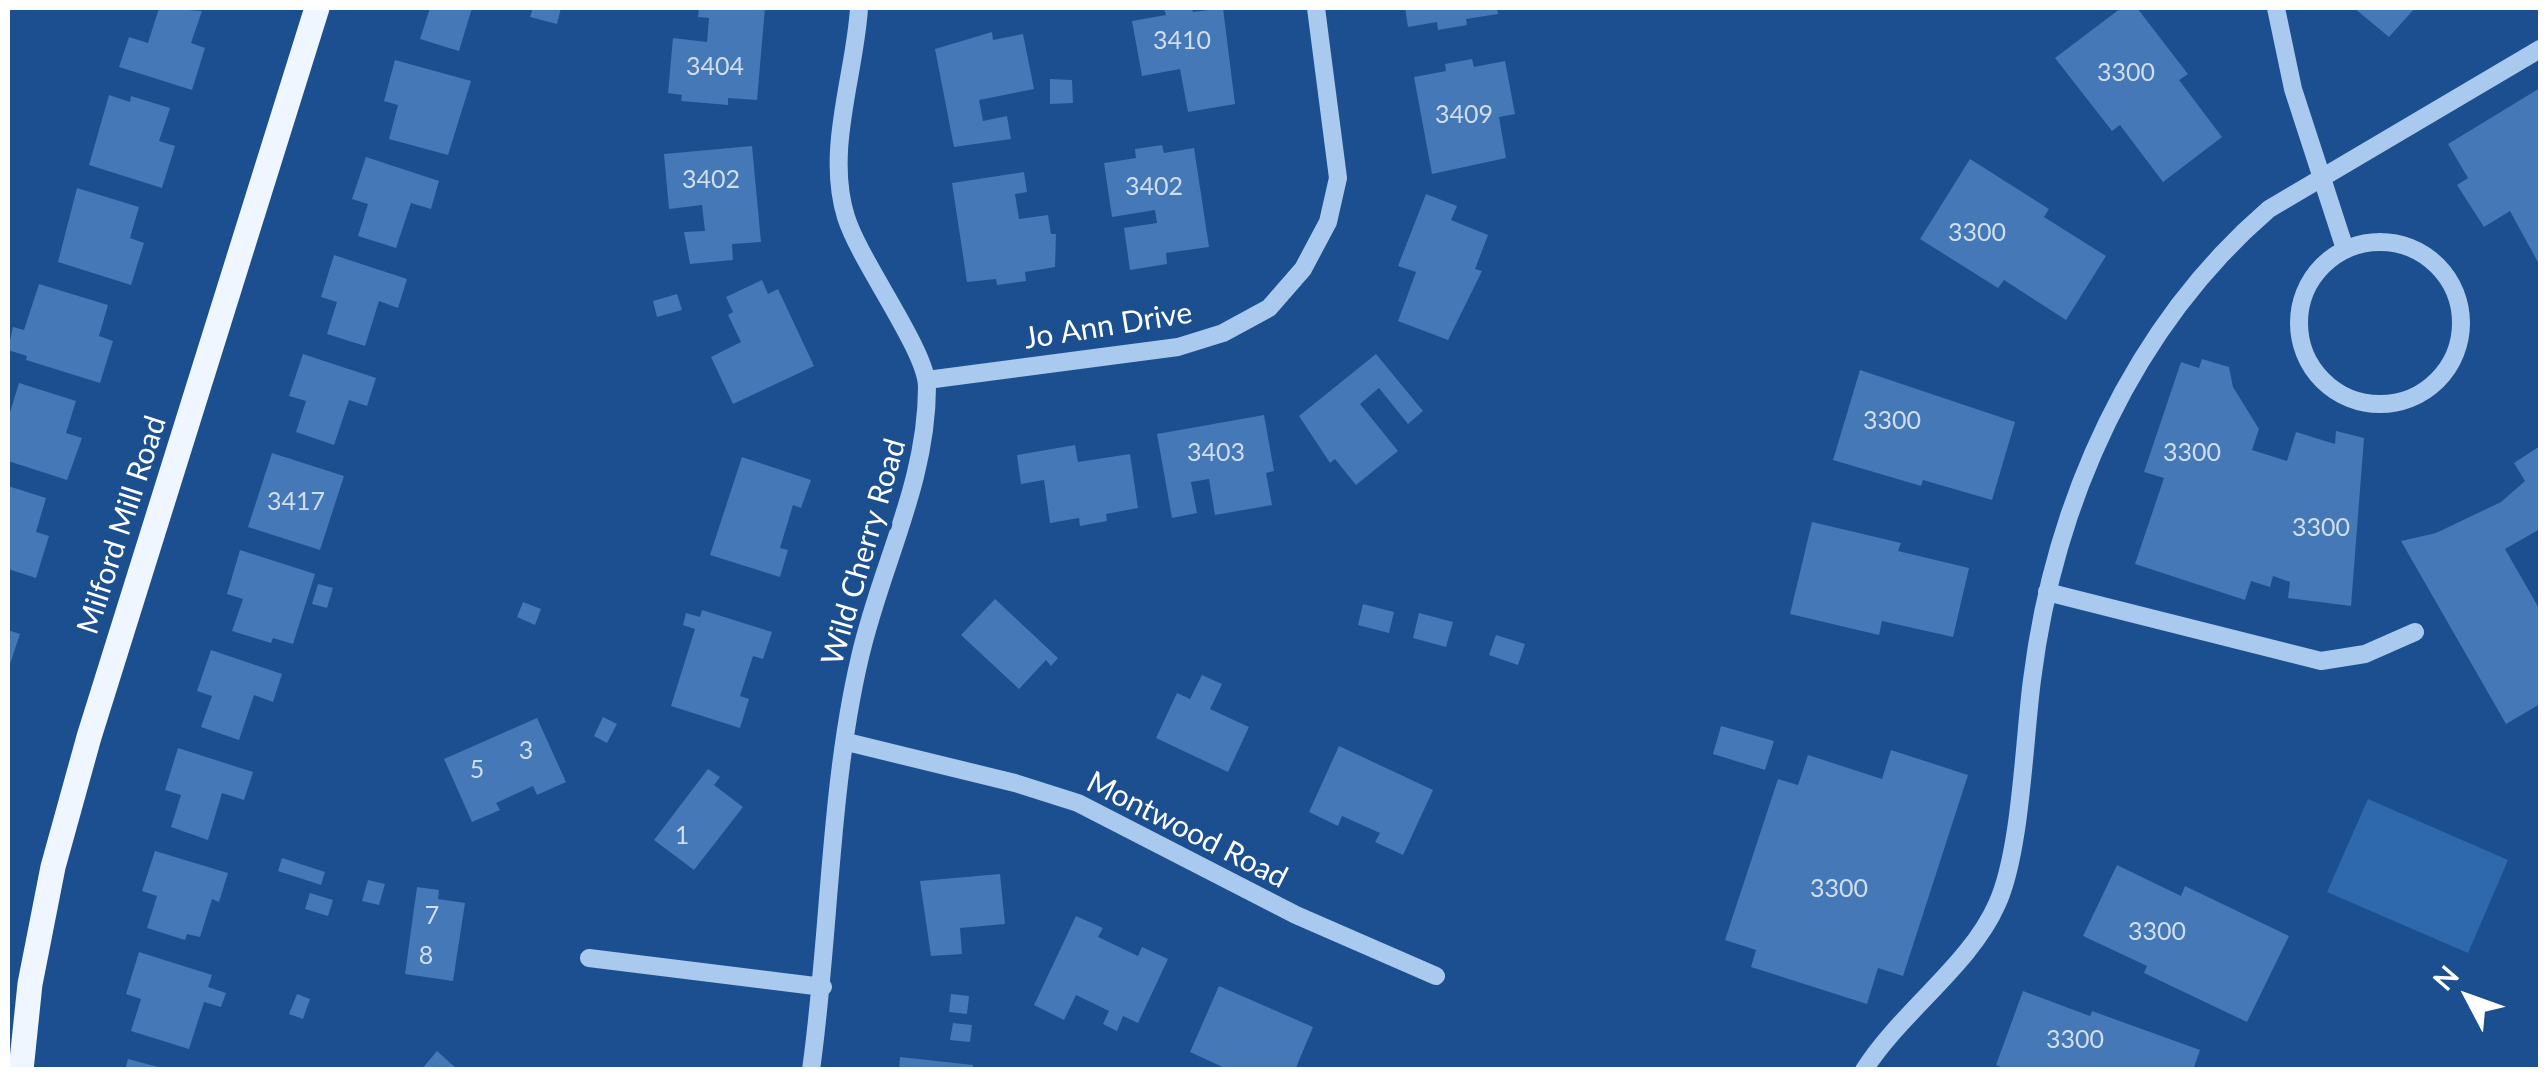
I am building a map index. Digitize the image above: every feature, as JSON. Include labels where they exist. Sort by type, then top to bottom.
[{"type":"main road","name":"Milford Mill Road","points":[[21,1070],[30,984],[49,887],[84,756],[317,8]]},
{"type":"street","name":"Wild Cherry Road","points":[[811,1070],[860,657],[914,490],[926,438],[927,380],[845,215],[842,122],[859,8]]},
{"type":"street","name":"Jo Ann Drive","points":[[927,380],[1178,347],[1223,333],[1269,308],[1303,269],[1328,222],[1338,178],[1316,8]]},
{"type":"street","points":[[2276,8],[2292,89],[2324,176],[2345,249]]},
{"type":"street","points":[[1864,1070],[1907,1012],[1984,930],[1998,903],[2009,863],[2046,592],[2077,493],[2113,410],[2148,348],[2235,238],[2269,209],[2540,49]]},
{"type":"street","points":[[2380,241],[2408,246],[2434,260],[2450,279],[2460,306],[2461,337],[2447,370],[2428,390],[2407,400],[2378,405],[2344,397],[2320,379],[2306,357],[2298,331],[2300,304],[2310,281],[2345,249],[2380,241]]},
{"type":"street","points":[[2046,592],[2322,662],[2365,654],[2415,632]]},
{"type":"street","name":"Montwood Road","points":[[847,742],[1016,782],[1078,803],[1296,916],[1436,976]]},
{"type":"street","points":[[588,958],[822,987]]},
{"type":"shaded area","points":[[2368,799],[2508,860],[2468,953],[2327,892]]},
{"type":"building","points":[[159,8],[202,11],[191,43],[205,48],[192,90],[119,67],[129,37],[148,43]]},
{"type":"building","points":[[430,8],[472,8],[459,51],[420,39]]},
{"type":"building","points":[[533,8],[561,8],[557,24],[530,17]]},
{"type":"building","points":[[699,8],[765,8],[757,100],[728,98],[728,105],[681,101],[682,95],[668,93],[673,38],[707,42],[709,18],[698,17]]},
{"type":"building","points":[[1164,8],[1192,8],[1193,12],[1223,8],[1235,104],[1188,112],[1180,69],[1142,76],[1132,21],[1166,15]]},
{"type":"building","points":[[1405,8],[1497,8],[1498,14],[1466,19],[1467,25],[1438,30],[1437,22],[1408,27]]},
{"type":"building","points":[[2121,8],[2137,8],[2188,74],[2179,80],[2222,137],[2163,182],[2120,125],[2112,131],[2055,58]]},
{"type":"building","points":[[2354,8],[2415,8],[2389,37]]},
{"type":"building","points":[[992,32],[993,40],[1023,34],[1034,89],[979,100],[983,121],[1007,116],[1011,139],[954,147],[935,49]]},
{"type":"building","points":[[1472,59],[1474,67],[1505,61],[1515,114],[1499,117],[1506,158],[1432,174],[1414,77],[1446,71],[1445,64]]},
{"type":"building","points":[[395,60],[471,81],[448,155],[389,139],[398,105],[384,101]]},
{"type":"building","points":[[1050,79],[1072,80],[1073,103],[1050,104]]},
{"type":"building","points":[[2540,88],[2540,266],[2510,211],[2484,227],[2457,185],[2468,178],[2448,144]]},
{"type":"building","points":[[109,95],[130,102],[131,96],[170,108],[159,141],[175,146],[162,188],[89,165]]},
{"type":"building","points":[[1162,145],[1164,153],[1194,148],[1209,247],[1166,253],[1167,264],[1130,270],[1124,228],[1157,223],[1155,210],[1112,217],[1104,163],[1136,158],[1135,149]]},
{"type":"building","points":[[752,146],[761,242],[732,244],[733,260],[690,264],[684,232],[705,231],[702,205],[669,209],[664,154]]},
{"type":"building","points":[[366,157],[439,181],[431,209],[411,203],[396,248],[358,236],[368,204],[352,199]]},
{"type":"building","points":[[1970,159],[2049,209],[2044,217],[2106,256],[2066,320],[2004,280],[1998,288],[1920,239]]},
{"type":"building","points":[[1024,172],[1027,192],[1015,194],[1019,219],[1048,215],[1051,234],[1056,234],[1055,267],[1025,272],[1026,281],[997,285],[996,279],[967,282],[952,183]]},
{"type":"building","points":[[77,188],[139,207],[130,238],[144,243],[131,285],[58,262]]},
{"type":"building","points":[[1426,194],[1457,206],[1451,220],[1488,235],[1475,269],[1482,271],[1448,340],[1398,321],[1416,272],[1398,266]]},
{"type":"building","points":[[334,255],[407,279],[398,308],[379,301],[365,346],[327,334],[337,302],[321,297]]},
{"type":"building","points":[[762,280],[768,294],[778,289],[814,366],[733,404],[711,357],[741,342],[728,315],[733,312],[726,297]]},
{"type":"building","points":[[39,284],[108,305],[99,336],[113,341],[100,383],[26,360],[27,356],[8,350],[13,327],[24,330]]},
{"type":"building","points":[[677,294],[682,310],[657,317],[653,301]]},
{"type":"building","points":[[303,354],[376,378],[367,406],[349,400],[334,445],[296,432],[306,401],[289,396]]},
{"type":"building","points":[[1376,354],[1423,411],[1408,424],[1379,388],[1360,404],[1398,451],[1356,485],[1335,459],[1330,463],[1299,416]]},
{"type":"building","points":[[2202,359],[2229,367],[2233,387],[2259,429],[2252,450],[2287,461],[2296,432],[2335,444],[2336,431],[2364,438],[2351,606],[2288,598],[2290,582],[2273,576],[2270,587],[2251,581],[2245,600],[2135,564],[2164,478],[2144,472],[2181,362],[2199,368]]},
{"type":"building","points":[[1860,370],[2015,422],[1992,500],[1923,480],[1921,486],[1833,460]]},
{"type":"building","points":[[19,383],[76,401],[66,433],[82,438],[67,480],[8,461],[8,419]]},
{"type":"building","points":[[1264,415],[1274,471],[1266,473],[1272,505],[1215,515],[1209,479],[1191,482],[1197,513],[1172,518],[1157,434]]},
{"type":"building","points":[[1075,445],[1078,462],[1130,454],[1138,508],[1106,514],[1107,521],[1080,526],[1079,518],[1050,523],[1044,480],[1021,484],[1017,455]]},
{"type":"building","points":[[2540,446],[2540,529],[2505,549],[2540,610],[2540,704],[2506,724],[2401,541],[2436,533],[2501,502],[2525,481],[2514,463]]},
{"type":"building","points":[[272,453],[344,476],[320,550],[248,527]]},
{"type":"building","points":[[742,457],[811,480],[801,508],[793,505],[780,548],[788,550],[780,577],[710,555]]},
{"type":"building","points":[[8,486],[46,498],[36,532],[49,536],[36,578],[8,569]]},
{"type":"building","points":[[1812,522],[1901,543],[1898,551],[1969,568],[1953,637],[1882,621],[1879,635],[1790,614]]},
{"type":"building","points":[[240,550],[315,574],[293,644],[273,638],[271,643],[232,631],[243,599],[227,594]]},
{"type":"building","points":[[318,584],[333,588],[327,608],[312,604]]},
{"type":"building","points":[[995,599],[1058,658],[1051,666],[1046,660],[1019,689],[961,635]]},
{"type":"building","points":[[523,602],[541,609],[535,625],[517,617]]},
{"type":"building","points":[[1363,604],[1394,612],[1389,633],[1358,625]]},
{"type":"building","points":[[702,610],[772,632],[763,659],[753,656],[740,696],[749,699],[740,728],[671,706],[695,629],[683,625],[686,613],[700,617]]},
{"type":"building","points":[[1419,613],[1453,622],[1446,647],[1413,638]]},
{"type":"building","points":[[8,630],[20,634],[8,670]]},
{"type":"building","points":[[1496,635],[1525,644],[1518,665],[1489,655]]},
{"type":"building","points":[[211,650],[282,674],[273,702],[254,695],[239,740],[201,727],[212,696],[197,691]]},
{"type":"building","points":[[1202,675],[1222,684],[1210,709],[1249,727],[1228,772],[1156,738],[1177,693],[1190,699]]},
{"type":"building","points":[[603,717],[617,724],[607,743],[594,736]]},
{"type":"building","points":[[537,718],[566,782],[537,795],[533,786],[496,803],[500,810],[472,822],[444,759]]},
{"type":"building","points":[[1721,726],[1774,741],[1765,770],[1713,754]]},
{"type":"building","points":[[1339,746],[1433,790],[1403,855],[1375,842],[1380,833],[1342,816],[1338,826],[1309,812]]},
{"type":"building","points":[[178,748],[253,772],[244,800],[222,793],[208,840],[171,827],[181,795],[165,790]]},
{"type":"building","points":[[1891,750],[1968,775],[1903,976],[1878,968],[1867,1004],[1751,967],[1756,950],[1725,940],[1778,779],[1798,785],[1808,755],[1882,779]]},
{"type":"building","points":[[708,769],[720,777],[714,785],[743,807],[694,870],[654,840]]},
{"type":"building","points":[[155,851],[228,873],[219,902],[212,899],[200,937],[187,934],[185,940],[147,928],[157,896],[142,891]]},
{"type":"building","points":[[282,858],[325,872],[321,885],[278,871]]},
{"type":"building","points":[[2117,865],[2181,896],[2185,886],[2289,936],[2247,1022],[2144,973],[2147,966],[2083,936]]},
{"type":"building","points":[[1000,874],[1005,924],[960,928],[962,954],[931,956],[920,881]]},
{"type":"building","points":[[368,880],[385,884],[379,905],[362,901]]},
{"type":"building","points":[[417,887],[439,890],[438,899],[465,903],[453,981],[405,974]]},
{"type":"building","points":[[310,893],[333,900],[328,916],[305,909]]},
{"type":"building","points":[[1076,916],[1103,928],[1098,937],[1138,956],[1142,947],[1168,959],[1138,1023],[1123,1016],[1117,1031],[1103,1024],[1109,1011],[1076,995],[1064,1020],[1034,1005]]},
{"type":"building","points":[[139,952],[212,975],[208,987],[226,993],[221,1007],[204,1002],[189,1049],[131,1031],[141,999],[126,994]]},
{"type":"building","points":[[1219,986],[1313,1027],[1295,1070],[1229,1070],[1190,1052]]},
{"type":"building","points":[[2023,991],[2200,1050],[2193,1070],[2009,1070],[1996,1065]]},
{"type":"building","points":[[297,994],[310,999],[303,1019],[289,1014]]},
{"type":"building","points":[[951,994],[969,996],[967,1014],[949,1012]]},
{"type":"building","points":[[953,1023],[972,1025],[970,1042],[950,1040]]},
{"type":"building","points":[[437,1051],[458,1070],[421,1070]]},
{"type":"building","points":[[900,1057],[973,1065],[973,1070],[899,1070]]},
{"type":"building","points":[[128,1059],[162,1068],[162,1070],[125,1070]]}]
